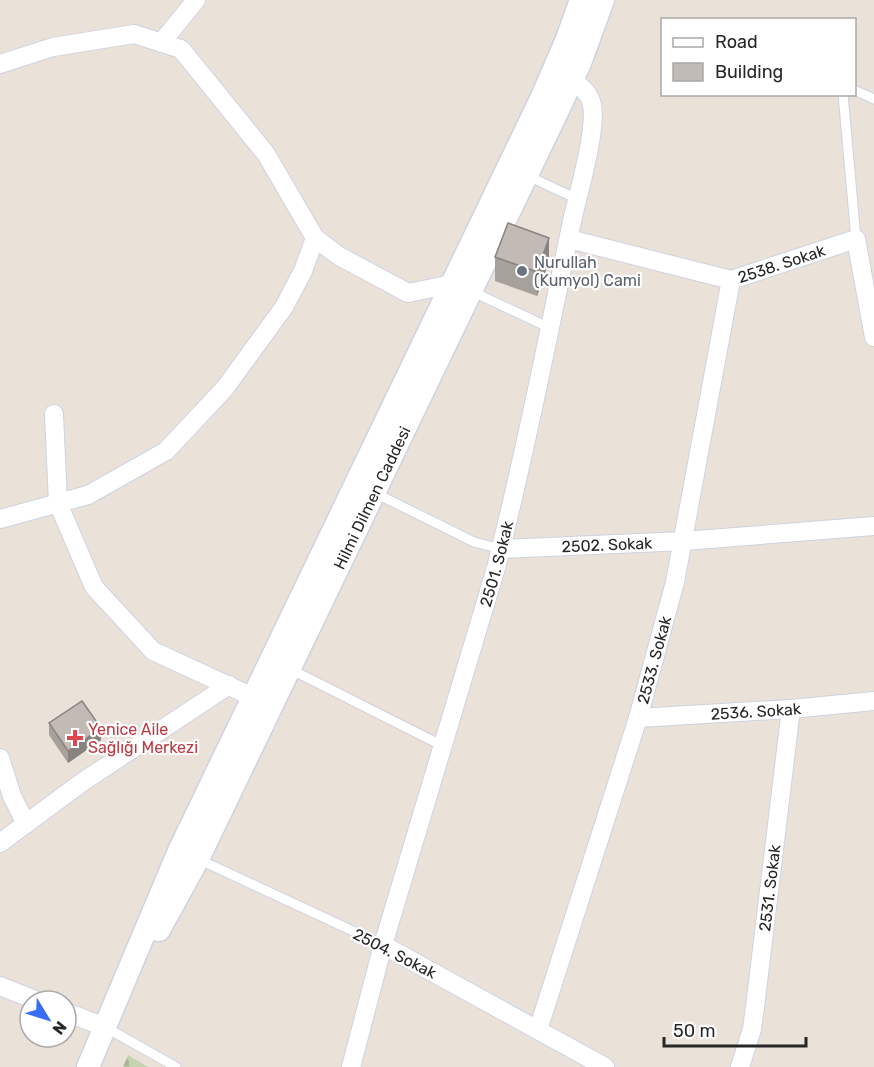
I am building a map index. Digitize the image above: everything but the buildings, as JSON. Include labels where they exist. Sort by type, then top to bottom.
[{"type":"street","points":[[161,43],[196,0]]},
{"type":"street","name":"Hilmi Dilmen Caddesi","points":[[461,287],[527,175],[563,76],[581,0]]},
{"type":"street","name":"Hilmi Dilmen Caddesi","points":[[88,1067],[123,987],[189,855],[563,76],[603,0]]},
{"type":"street","points":[[0,63],[53,47],[134,34],[181,49],[266,154],[315,238],[339,256],[408,293],[461,287]]},
{"type":"street","name":"2501. Sokak","points":[[351,1067],[383,945],[501,549],[550,328],[591,135],[593,114],[592,103],[587,94],[563,76]]},
{"type":"street","points":[[0,519],[88,495],[166,451],[225,388],[284,307],[303,272],[315,238]]},
{"type":"street","name":"2538. Sokak","points":[[569,239],[731,280],[856,239]]},
{"type":"street","points":[[856,239],[874,337]]},
{"type":"street","name":"2533. Sokak","points":[[538,1030],[638,718],[675,582],[731,280]]},
{"type":"street","points":[[54,414],[58,503],[94,587],[153,651],[253,697]]},
{"type":"street","name":"2502. Sokak","points":[[501,549],[684,541],[874,526]]},
{"type":"street","name":"Hilmi Dilmen Caddesi","points":[[189,855],[253,697],[280,664]]},
{"type":"street","points":[[0,843],[81,783],[229,685]]},
{"type":"street","name":"2536. Sokak","points":[[638,718],[791,709],[874,701]]},
{"type":"street","name":"2531. Sokak","points":[[740,1067],[752,1029],[755,1008],[791,709]]},
{"type":"street","points":[[0,758],[6,798],[26,824]]},
{"type":"street","name":"2504. Sokak","points":[[383,945],[605,1067]]},
{"type":"street","points":[[0,986],[18,993]]},
{"type":"street","points":[[78,1017],[105,1027]]},
{"type":"lane","points":[[856,90],[874,99]]},
{"type":"lane","points":[[843,96],[856,239]]},
{"type":"lane","points":[[527,175],[577,199]]},
{"type":"lane","points":[[461,287],[550,328]]},
{"type":"lane","name":"2502. Sokak","points":[[365,488],[474,542],[501,549]]},
{"type":"lane","points":[[280,664],[443,746]]},
{"type":"lane","name":"2504. Sokak","points":[[189,855],[383,945]]},
{"type":"lane","points":[[105,1027],[176,1067]]},
{"type":"green space","points":[[128,1055],[148,1067],[123,1067]]},
{"type":"place","name":"Nurullah (Kumyol) Cami","points":[[522,271]]},
{"type":"place","name":"Yenice Aile Sağlığı Merkezi","points":[[75,738]]}]
